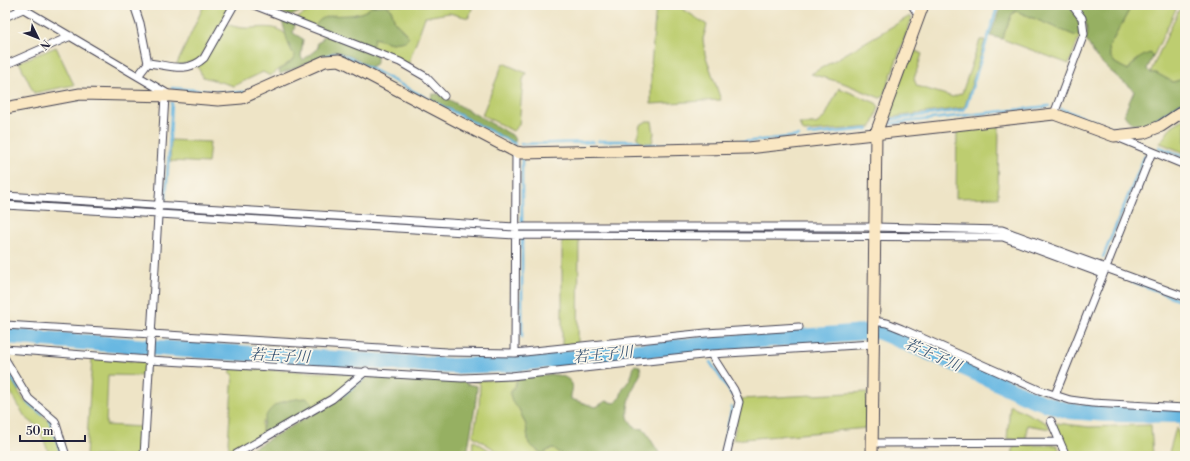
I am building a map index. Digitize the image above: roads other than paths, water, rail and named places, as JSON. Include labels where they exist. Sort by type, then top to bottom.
[{"type":"street","points":[[134,5],[140,23],[148,63],[138,76]]},
{"type":"street","points":[[148,63],[171,68],[186,68],[197,64],[207,54],[234,5]]},
{"type":"street","points":[[254,5],[400,62],[426,77],[444,96]]},
{"type":"street","points":[[912,5],[919,16]]},
{"type":"street","points":[[872,456],[876,133],[923,5]]},
{"type":"street","points":[[1054,114],[1084,34],[1082,18],[1072,5]]},
{"type":"street","points":[[5,17],[20,7],[72,36],[168,96]]},
{"type":"street","points":[[5,65],[72,36]]},
{"type":"street","points":[[5,108],[80,94],[168,96],[218,100],[242,98],[325,61],[339,60],[516,152],[748,148],[1054,114],[1114,136],[1185,165]]},
{"type":"street","points":[[144,456],[159,205],[168,96]]},
{"type":"street","points":[[1114,136],[1143,133],[1161,126],[1185,110]]},
{"type":"street","points":[[515,353],[516,152]]},
{"type":"street","points":[[1055,395],[1152,152]]},
{"type":"street","points":[[5,196],[516,227],[874,232],[1003,237],[1185,297]]},
{"type":"street","points":[[5,205],[516,235],[874,232]]},
{"type":"street","points":[[873,323],[887,323],[1039,390],[1055,395],[1092,403],[1185,408]]},
{"type":"street","points":[[5,325],[447,352],[515,353],[706,334],[799,327]]},
{"type":"street","points":[[5,349],[149,360],[366,371],[462,378],[511,376],[711,354],[873,342]]},
{"type":"street","points":[[711,354],[734,390],[739,402],[726,456]]},
{"type":"street","points":[[5,359],[29,398],[55,421],[66,456]]},
{"type":"street","points":[[233,456],[332,399],[366,371]]},
{"type":"street","points":[[1051,421],[1066,456]]},
{"type":"street","points":[[872,443],[1060,442]]},
{"type":"waterway","points":[[886,124],[888,120],[963,110],[966,107],[998,5]]},
{"type":"waterway","points":[[322,57],[336,53],[352,59],[515,144]]},
{"type":"waterway","points":[[172,88],[231,93],[244,92]]},
{"type":"waterway","points":[[1135,129],[1145,126],[1185,102]]},
{"type":"waterway","points":[[166,199],[172,103]]},
{"type":"waterway","points":[[886,124],[1049,106]]},
{"type":"waterway","points":[[1061,109],[1115,129],[1128,129]]},
{"type":"waterway","points":[[808,135],[868,129]]},
{"type":"waterway","points":[[598,141],[638,141],[642,145],[752,141],[799,136]]},
{"type":"waterway","points":[[521,144],[593,142]]},
{"type":"waterway","points":[[1159,147],[1185,157]]},
{"type":"waterway","points":[[1103,257],[1145,155]]},
{"type":"waterway","points":[[522,157],[522,223]]},
{"type":"waterway","points":[[5,200],[155,210]]},
{"type":"waterway","points":[[164,210],[493,230]]},
{"type":"waterway","points":[[522,231],[869,233]]},
{"type":"waterway","points":[[879,232],[947,232]]},
{"type":"waterway","points":[[522,238],[522,337]]},
{"type":"waterway","points":[[1131,281],[1185,302]]},
{"type":"waterway","name":"若王子川","points":[[5,336],[173,349],[452,366],[511,364],[708,344],[878,331],[947,360],[1035,400],[1069,411],[1108,414],[1185,415]]},
{"type":"waterway","name":"若王子川","points":[[708,344],[709,349]]},
{"type":"waterway","name":"若王子川","points":[[522,358],[522,363]]},
{"type":"waterway","name":"若王子川","points":[[373,367],[378,361]]},
{"type":"waterway","points":[[710,362],[732,395]]},
{"type":"waterway","points":[[5,367],[19,389]]},
{"type":"waterway","points":[[344,394],[364,378]]},
{"type":"waterway","points":[[27,402],[42,414]]},
{"type":"waterway","points":[[721,456],[732,407]]},
{"type":"waterway","points":[[49,419],[62,456]]},
{"type":"waterway","points":[[1181,425],[1185,438]]}]
